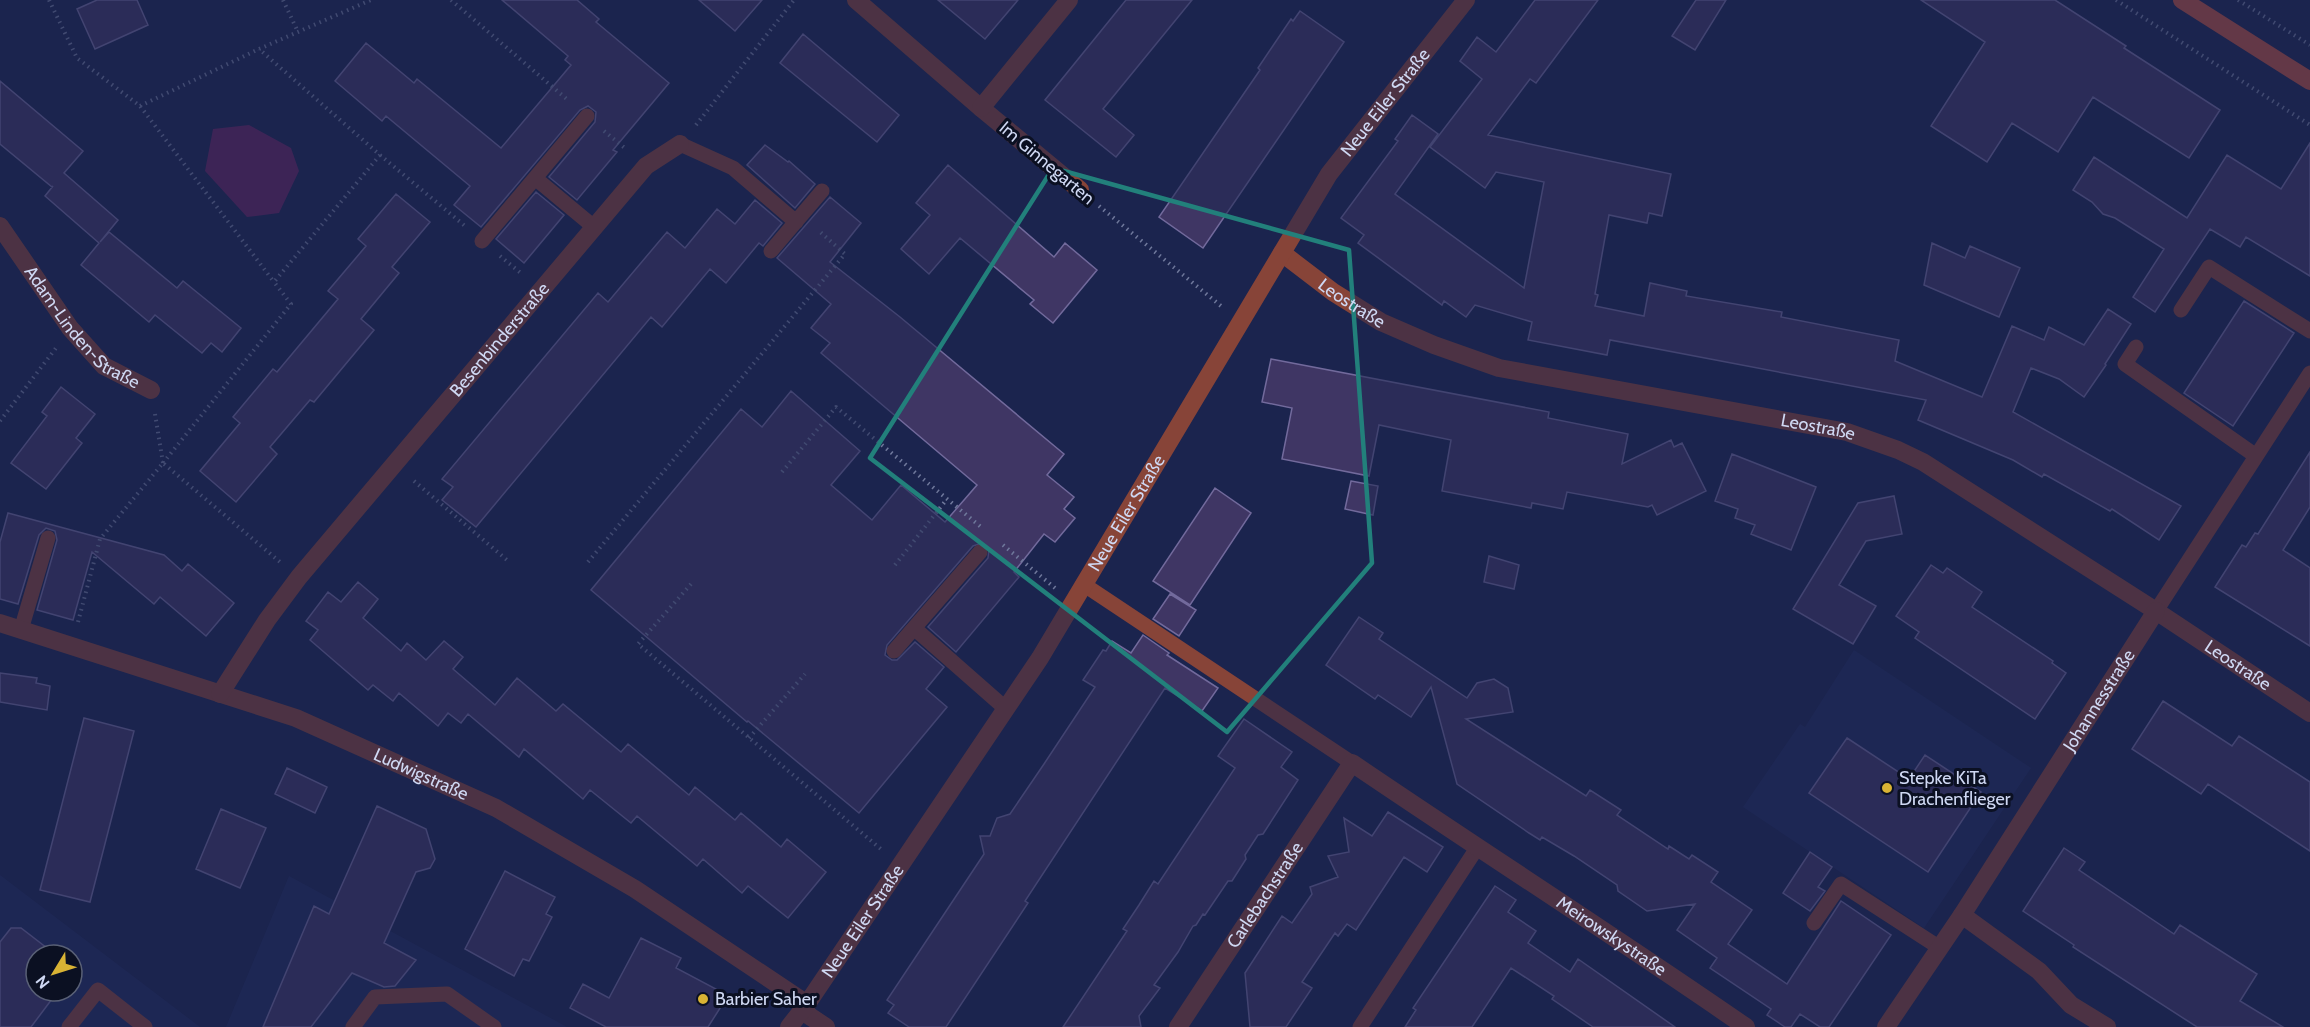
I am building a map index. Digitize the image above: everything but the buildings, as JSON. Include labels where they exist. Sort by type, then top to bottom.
[{"type":"street","name":"Im Ginnegarten","points":[[856,0],[1080,190]]},
{"type":"street","points":[[981,108],[1069,0]]},
{"type":"street","name":"Neue Eiler Straße","points":[[789,1027],[805,1007],[1040,658],[1329,174],[1466,0]]},
{"type":"street","points":[[2182,0],[2310,81]]},
{"type":"street","name":"Besenbinderstraße","points":[[220,694],[267,620],[299,577],[646,166],[680,144]]},
{"type":"street","name":"Adam-Linden-Straße","points":[[0,226],[70,328],[105,366],[151,390]]},
{"type":"street","name":"Leostraße","points":[[1282,253],[1333,292],[1381,322],[1434,345],[1498,368],[1847,432],[1898,450],[1923,462],[2310,713]]},
{"type":"street","name":"Johannesstraße","points":[[1886,1027],[1962,915],[2156,611]]},
{"type":"street","name":"Ludwigstraße","points":[[0,623],[296,718],[496,807],[635,889],[805,1007]]},
{"type":"street","name":"Meirowskystraße","points":[[1352,763],[1477,848],[1647,958],[1746,1027]]},
{"type":"street","name":"Carlebachstraße","points":[[1178,1027],[1352,763]]},
{"type":"street","points":[[1962,915],[2039,971],[2071,1005],[2107,1027]]},
{"type":"street","points":[[805,1007],[826,1027]]},
{"type":"lane","points":[[482,241],[587,116]]},
{"type":"lane","points":[[680,144],[733,168],[799,219]]},
{"type":"lane","points":[[535,178],[594,227]]},
{"type":"lane","points":[[771,251],[822,191]]},
{"type":"lane","points":[[2181,310],[2209,267],[2310,331]]},
{"type":"lane","points":[[2136,347],[2125,364],[2256,456]]},
{"type":"lane","name":"Johannesstraße","points":[[2156,611],[2310,373]]},
{"type":"lane","points":[[21,630],[48,538]]},
{"type":"lane","points":[[894,651],[980,552]]},
{"type":"lane","points":[[1083,584],[1352,763]]},
{"type":"lane","points":[[914,628],[1005,708]]},
{"type":"lane","points":[[1360,1027],[1477,848]]},
{"type":"lane","points":[[1814,923],[1840,884],[1940,948]]},
{"type":"lane","points":[[69,1027],[98,990],[145,1027]]},
{"type":"lane","points":[[353,1027],[375,997],[447,994],[494,1027]]},
{"type":"path","points":[[49,0],[77,58],[140,106],[291,304],[100,539],[71,646]]},
{"type":"path","points":[[283,0],[298,32]]},
{"type":"path","points":[[140,106],[259,49],[371,0]]},
{"type":"path","points":[[451,0],[646,166]]},
{"type":"path","points":[[680,144],[794,0]]},
{"type":"path","points":[[2116,0],[2310,125]]},
{"type":"path","points":[[2238,0],[2310,45]]},
{"type":"path","points":[[259,49],[380,155],[540,289]]},
{"type":"path","points":[[274,282],[380,155]]},
{"type":"path","name":"Im Ginnegarten","points":[[1080,190],[1240,323]]},
{"type":"path","points":[[588,562],[845,254],[799,219]]},
{"type":"path","points":[[0,421],[70,328]]},
{"type":"path","points":[[151,390],[163,463],[299,577]]},
{"type":"path","points":[[782,472],[836,407],[986,532]]},
{"type":"path","points":[[394,464],[507,560]]},
{"type":"path","points":[[895,565],[947,499]]},
{"type":"path","points":[[994,538],[1072,602]]},
{"type":"path","points":[[691,584],[638,644],[900,866]]},
{"type":"path","points":[[749,738],[805,674]]},
{"type":"highlighted area","points":[[1053,168],[1349,250],[1372,563],[1227,732],[870,458]]},
{"type":"shaded area","points":[[249,125],[291,148],[299,171],[279,213],[247,217],[205,171],[213,129]]},
{"type":"shaded area","name":"Stepke KiTa Drachenflieger","points":[[1854,650],[2031,768],[1924,928],[1743,807],[1800,724],[1805,727]]},
{"type":"shaded area","points":[[0,875],[200,1027],[0,1027]]},
{"type":"shaded area","points":[[289,876],[567,1027],[226,1027]]},
{"type":"place","name":"Stepke KiTa Drachenflieger","points":[[1887,788]]},
{"type":"place","name":"Barbier Saher","points":[[703,999]]}]
